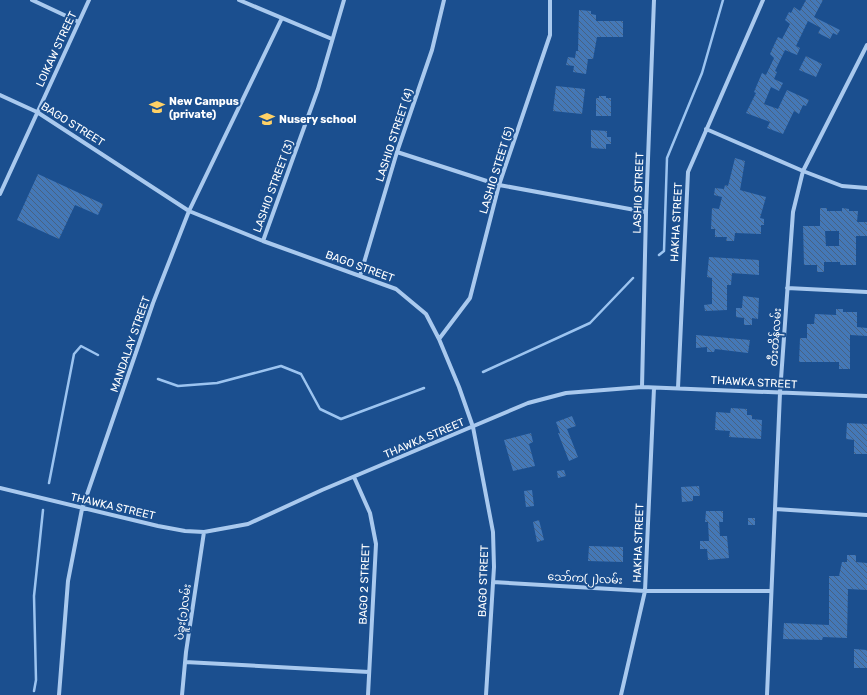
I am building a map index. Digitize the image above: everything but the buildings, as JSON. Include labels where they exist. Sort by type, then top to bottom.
[{"type":"street","points":[[32,0],[79,22]]},
{"type":"street","name":"LOIKAW STREET","points":[[0,194],[89,0]]},
{"type":"street","points":[[239,0],[332,39]]},
{"type":"street","name":"LASHIO STREET (3)","points":[[263,241],[318,89],[344,0]]},
{"type":"street","name":"LASHIO STREET (4)","points":[[360,276],[397,152],[432,50],[444,0]]},
{"type":"street","name":"LASHIO STEET (5)","points":[[439,339],[470,298],[499,185],[550,35],[550,0]]},
{"type":"street","name":"LASHIO STREET","points":[[642,387],[646,212],[654,0]]},
{"type":"street","name":"HAKHA STREET","points":[[678,388],[688,172],[763,0]]},
{"type":"street","name":"MANDALAY STREET","points":[[59,695],[68,581],[82,509],[153,303],[189,211],[282,18]]},
{"type":"street","name":"တီးတိန်လမ်း","points":[[767,695],[780,393],[793,212],[803,171],[867,45]]},
{"type":"street","name":"BAGO STREET","points":[[0,95],[37,112],[189,211],[263,241],[396,289],[426,314],[439,339],[459,387],[473,427],[493,532],[493,582],[486,695]]},
{"type":"street","points":[[706,129],[803,171],[842,186],[867,188]]},
{"type":"street","points":[[397,152],[499,185],[646,212]]},
{"type":"street","points":[[787,288],[867,292]]},
{"type":"street","name":"THAWKA STREET","points":[[0,488],[82,509],[185,531],[204,532],[248,524],[528,403],[566,393],[642,387],[867,396]]},
{"type":"street","name":"HAKHA STREET","points":[[620,695],[645,591],[654,388]]},
{"type":"street","name":"BAGO 2 STREET","points":[[354,477],[370,513],[376,544],[368,695]]},
{"type":"street","points":[[775,509],[867,515]]},
{"type":"street","name":"ပဲခူး(၁)လမ်း","points":[[182,695],[185,662],[204,532]]},
{"type":"street","name":"သော်က(၂)လမ်း","points":[[493,582],[645,591],[771,591]]},
{"type":"street","points":[[185,662],[369,672]]},
{"type":"waterway","points":[[659,255],[664,251],[667,158],[702,73],[723,0]]},
{"type":"waterway","points":[[483,372],[590,323],[633,278]]},
{"type":"waterway","points":[[49,483],[74,354],[81,346],[98,355]]},
{"type":"waterway","points":[[158,379],[178,386],[217,383],[281,366],[301,374],[320,409],[341,419],[424,388]]},
{"type":"waterway","points":[[34,691],[36,680],[34,596],[43,510]]},
{"type":"place","name":"New Campus (private)","points":[[157,107]]},
{"type":"place","name":"Nusery school","points":[[267,119]]}]
